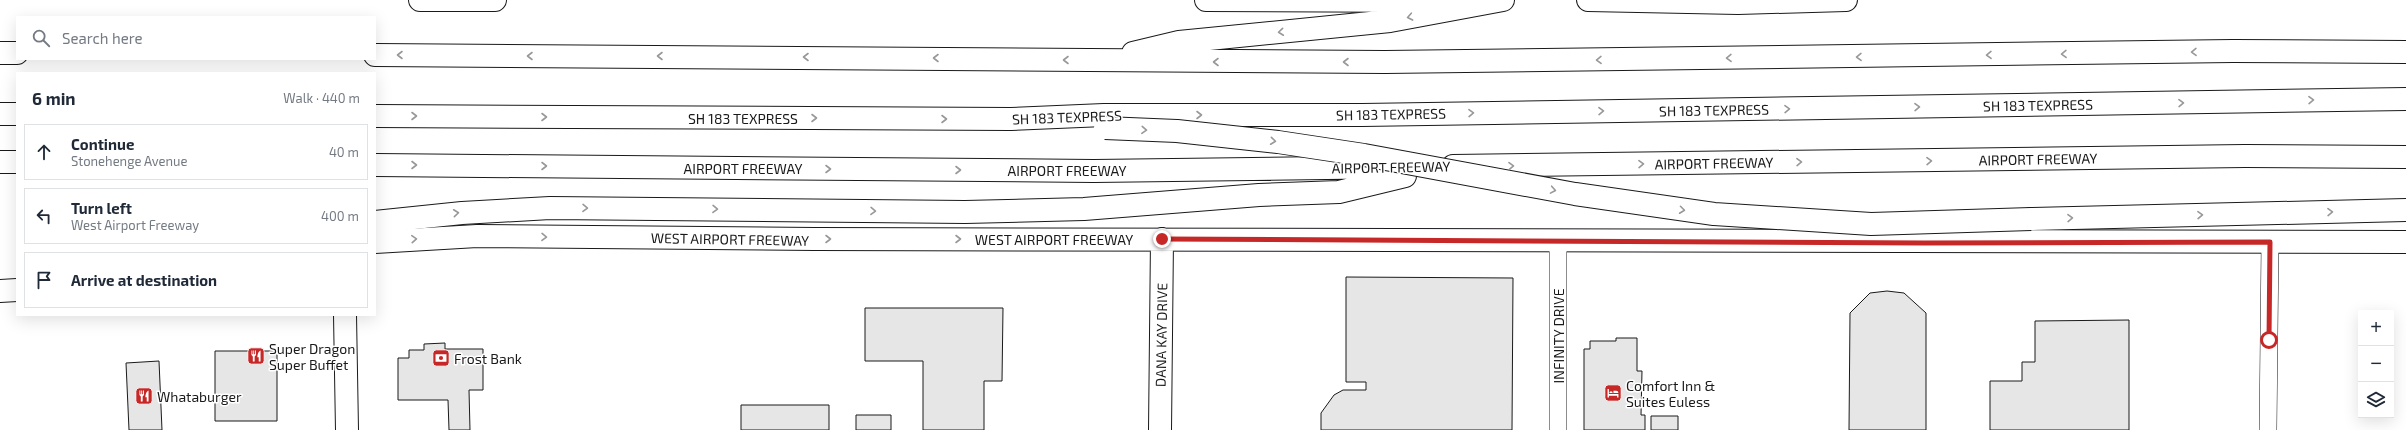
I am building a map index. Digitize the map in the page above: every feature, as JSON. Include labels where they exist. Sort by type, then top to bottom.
[{"type":"main road","points":[[420,0],[495,0]]},
{"type":"main road","points":[[1206,0],[1498,0]]},
{"type":"main road","points":[[376,55],[1105,60],[1179,52],[1390,21],[1503,0]]},
{"type":"main road","points":[[1588,0],[1738,3],[1846,0]]},
{"type":"main road","points":[[2233,52],[2293,41],[2406,40]]},
{"type":"main road","points":[[1179,52],[1386,62],[2233,52],[2406,52]]},
{"type":"main road","points":[[0,53],[16,53]]},
{"type":"main road","name":"SH 183 TEXPRESS","points":[[376,116],[1011,119],[1104,121],[1362,115],[2406,99]]},
{"type":"main road","points":[[0,114],[16,114]]},
{"type":"main road","points":[[1104,121],[1278,142],[1575,194],[1714,214],[1871,224],[2406,210]]},
{"type":"main road","name":"AIRPORT FREEWAY","points":[[376,165],[1094,171],[2245,156],[2406,157]]},
{"type":"main road","points":[[0,162],[16,162]]},
{"type":"main road","points":[[376,222],[462,213],[550,208],[965,212],[1084,209],[1259,195],[1339,192],[1444,166]]},
{"type":"main road","name":"WEST AIRPORT FREEWAY","points":[[376,242],[462,236],[815,240],[1162,239],[1558,242],[2406,242]]},
{"type":"main road","name":"DANA KAY DRIVE","points":[[1160,430],[1162,239]]},
{"type":"main road","points":[[0,291],[16,290]]},
{"type":"main road","points":[[345,316],[347,430]]},
{"type":"street","name":"INFINITY DRIVE","points":[[1558,242],[1558,430]]},
{"type":"street","points":[[2268,430],[2270,242]]},
{"type":"building","points":[[1346,277],[1513,278],[1512,430],[1321,430],[1321,413],[1334,395],[1343,390],[1366,390],[1366,382],[1346,382]]},
{"type":"building","points":[[1887,291],[1904,293],[1926,313],[1926,430],[1849,430],[1850,313],[1870,293]]},
{"type":"building","points":[[865,308],[1003,308],[1002,381],[984,381],[984,430],[923,430],[923,361],[865,361]]},
{"type":"building","points":[[2129,320],[2129,430],[1990,430],[1990,381],[2022,381],[2022,362],[2035,362],[2035,321]]},
{"type":"building","name":"Comfort Inn & Suites Euless","points":[[1616,338],[1637,338],[1637,371],[1642,371],[1641,415],[1645,415],[1645,430],[1584,430],[1584,349],[1590,349],[1590,341],[1616,341]]},
{"type":"building","points":[[445,343],[445,349],[483,349],[483,390],[469,390],[470,430],[449,430],[448,400],[398,400],[398,358],[409,358],[409,350],[424,350],[424,344]]},
{"type":"building","points":[[215,351],[277,351],[277,421],[215,421]]},
{"type":"building","name":"Whataburger","points":[[159,361],[162,430],[129,430],[126,363]]},
{"type":"building","points":[[741,405],[829,405],[829,430],[741,430]]},
{"type":"building","points":[[856,415],[891,415],[891,430],[856,430]]},
{"type":"building","points":[[1651,416],[1678,416],[1678,430],[1651,430]]},
{"type":"place","name":"Super Dragon Super Buffet","points":[[256,356]]},
{"type":"place","name":"Frost Bank","points":[[441,358]]},
{"type":"place","name":"Comfort Inn & Suites Euless","points":[[1613,393]]},
{"type":"place","name":"Whataburger","points":[[144,396]]},
{"type":"route","points":[[1162,239],[1924,243],[2270,242],[2269,340]]}]
